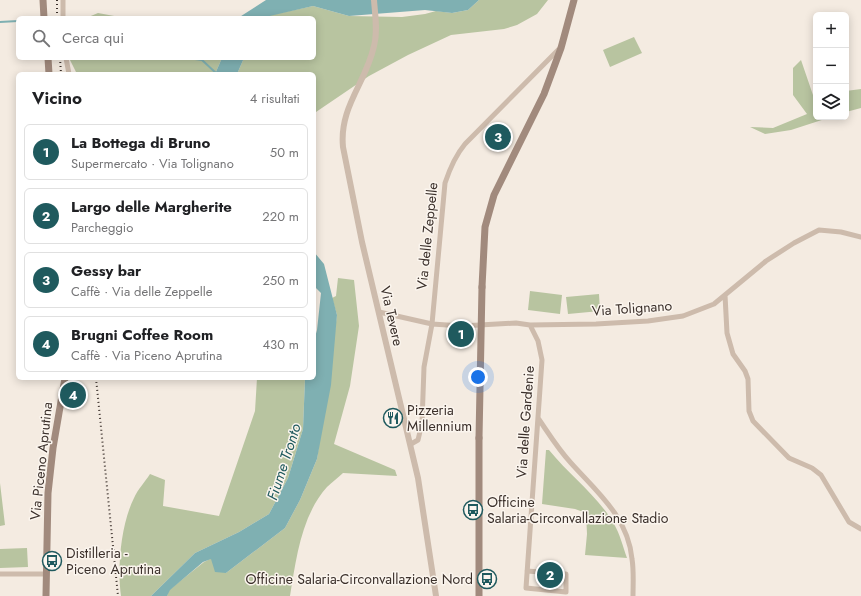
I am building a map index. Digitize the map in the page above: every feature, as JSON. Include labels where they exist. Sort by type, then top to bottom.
[{"type":"main road","points":[[43,0],[44,16]]},
{"type":"main road","name":"Via delle Zeppelle","points":[[561,48],[574,0]]},
{"type":"main road","points":[[479,596],[478,438],[484,227],[494,195],[544,94],[561,48]]},
{"type":"main road","points":[[48,60],[49,72]]},
{"type":"main road","name":"Via Piceno Aprutina","points":[[46,596],[48,493],[65,380]]},
{"type":"street","points":[[63,0],[63,16]]},
{"type":"street","name":"Via Tevere","points":[[374,0],[376,28],[374,46],[346,113],[342,135],[360,234],[424,502],[436,596]]},
{"type":"street","name":"Via delle Zeppelle","points":[[411,444],[418,440],[420,434],[424,367],[432,324],[439,234],[445,183],[449,170],[465,144],[561,48]]},
{"type":"street","points":[[66,60],[69,72]]},
{"type":"street","name":"Via Tolignano","points":[[379,312],[432,324],[462,326],[516,323],[530,325],[648,321],[683,316],[714,304],[766,261],[794,243],[819,230],[841,232],[861,237]]},
{"type":"street","points":[[725,295],[727,333],[733,354],[745,371],[748,379],[748,411],[753,421],[766,437],[789,458],[812,468],[821,475],[849,522],[861,529]]},
{"type":"street","name":"Via delle Gardenie","points":[[527,571],[566,574],[566,592],[526,588],[527,571],[542,360],[538,342],[530,325]]},
{"type":"street","points":[[538,418],[559,449],[604,497],[617,514],[624,529],[632,559],[633,596]]},
{"type":"street","points":[[0,574],[46,574]]},
{"type":"green space","points":[[479,0],[548,0],[537,14],[517,25],[504,29],[451,35],[408,55],[369,76],[316,112],[316,72],[238,72],[243,60],[316,60],[316,16],[266,16],[313,6],[349,16],[402,17],[436,11],[452,13],[468,10]]},
{"type":"green space","points":[[98,13],[114,16],[91,16]]},
{"type":"green space","points":[[634,37],[642,53],[610,67],[603,50]]},
{"type":"green space","points":[[70,60],[221,60],[216,72],[76,72]]},
{"type":"green space","points":[[801,60],[813,95],[813,120],[822,120],[791,130],[765,134],[750,127],[773,128],[807,114],[793,95],[793,68]]},
{"type":"green space","points":[[861,89],[861,108],[849,111],[849,91]]},
{"type":"green space","points":[[338,278],[354,280],[359,326],[350,386],[334,444],[395,470],[397,476],[343,473],[327,487],[311,511],[305,525],[297,553],[290,596],[167,596],[169,590],[204,562],[212,558],[226,573],[285,528],[300,500],[317,459],[337,315],[332,298],[336,296]]},
{"type":"green space","points":[[530,291],[562,295],[560,314],[528,310]]},
{"type":"green space","points":[[599,294],[600,311],[568,314],[566,297]]},
{"type":"green space","points":[[257,380],[305,380],[303,429],[288,478],[269,514],[239,532],[195,553],[151,596],[121,596],[120,559],[126,520],[137,492],[150,474],[165,480],[163,506],[219,516],[255,411]]},
{"type":"green space","points":[[546,450],[549,450],[600,504],[618,532],[627,558],[585,555],[587,534],[586,513],[575,509],[542,504]]},
{"type":"green space","points":[[0,483],[5,525],[0,526]]},
{"type":"green space","points":[[27,548],[28,567],[0,568],[0,549]]},
{"type":"water","points":[[266,0],[479,0],[468,10],[452,13],[425,10],[349,16],[313,6],[270,16],[241,16]]},
{"type":"water","points":[[221,60],[243,60],[238,72],[216,72]]},
{"type":"water","points":[[316,254],[324,264],[337,315],[331,385],[317,459],[300,500],[285,528],[226,573],[215,572],[211,559],[203,562],[170,590],[167,596],[151,596],[195,553],[239,532],[269,514],[288,478],[303,429],[305,380],[316,380],[316,334],[321,293],[316,288]]},
{"type":"waterway","points":[[0,22],[16,21]]},
{"type":"waterway","points":[[202,60],[215,72]]},
{"type":"railway","points":[[57,0],[57,16]]},
{"type":"railway","points":[[60,60],[61,72]]},
{"type":"railway","points":[[96,380],[118,596]]},
{"type":"place","name":"Gessy bar","points":[[498,137]]},
{"type":"place","name":"La Bottega di Bruno","points":[[461,334]]},
{"type":"place","name":"Brugni Coffee Room","points":[[73,395]]},
{"type":"place","name":"Pizzeria Millennium","points":[[393,418]]},
{"type":"place","name":"Officine Salaria-Circonvallazione Stadio","points":[[473,510]]},
{"type":"place","name":"Distilleria - Piceno Aprutina","points":[[52,561]]},
{"type":"place","name":"Largo delle Margherite","points":[[550,575]]},
{"type":"place","name":"Officine Salaria-Circonvallazione Nord","points":[[487,579]]},
{"type":"water label","name":"Fiume Tronto","points":[[284,462]]}]
